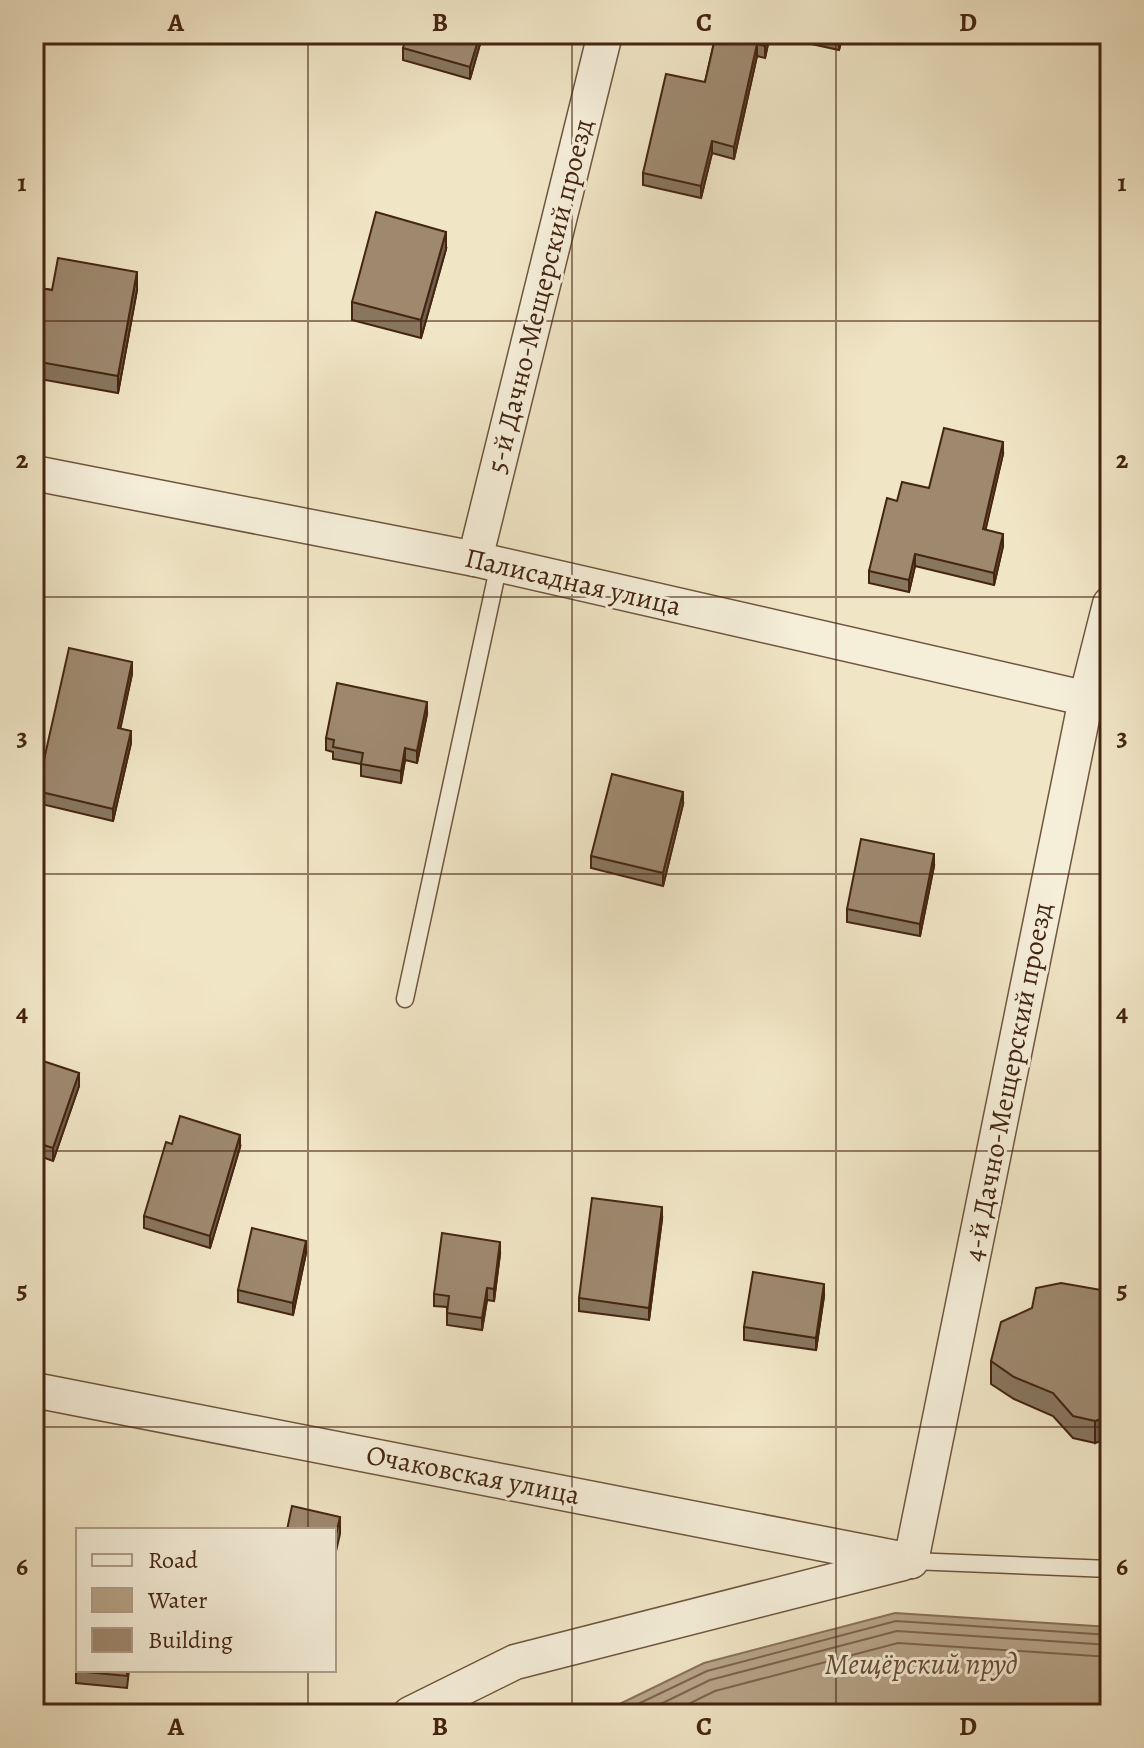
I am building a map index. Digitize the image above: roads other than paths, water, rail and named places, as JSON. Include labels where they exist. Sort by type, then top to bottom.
[{"type":"street","name":"5-й Дачно-Мещерский проезд","points":[[487,562],[605,34]]},
{"type":"street","name":"Палисадная улица","points":[[34,473],[487,562],[1098,702]]},
{"type":"street","name":"4-й Дачно-Мещерский проезд","points":[[911,1561],[1098,702],[1110,604]]},
{"type":"street","name":"Очаковская улица","points":[[34,1390],[911,1561]]},
{"type":"street","points":[[410,1714],[515,1662],[911,1561]]},
{"type":"lane","points":[[405,999],[487,562]]},
{"type":"lane","points":[[911,1561],[1110,1569]]},
{"type":"water","name":"Мещёрский пруд","points":[[895,1613],[1110,1627],[1110,1714],[599,1714],[704,1663]]}]
